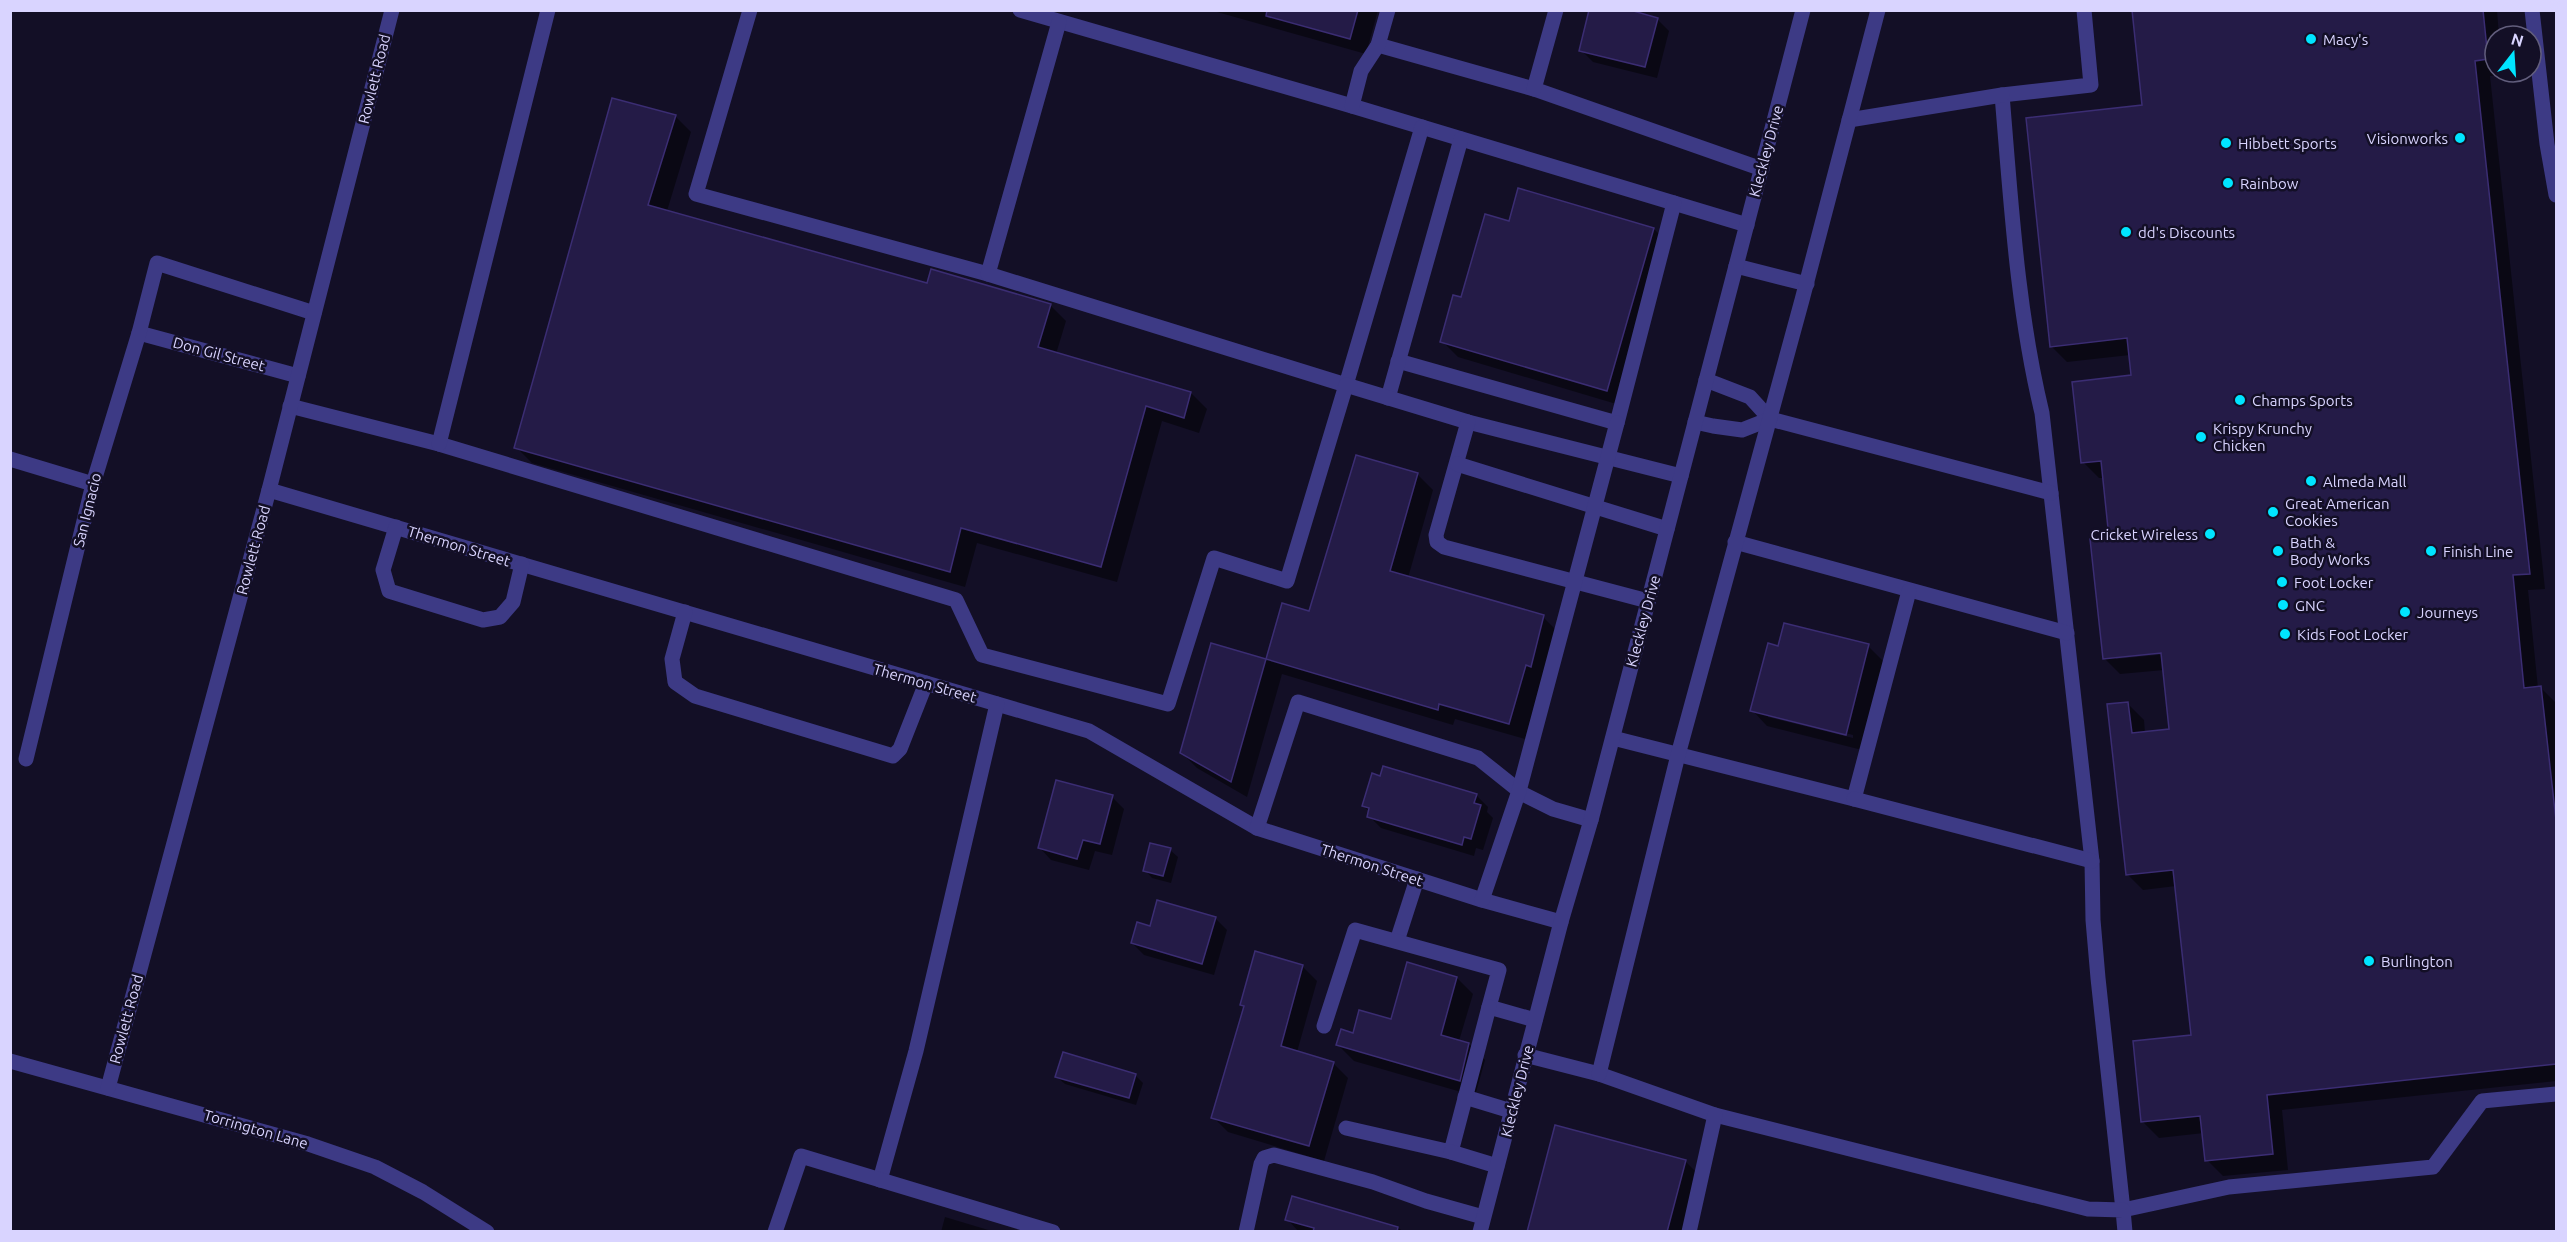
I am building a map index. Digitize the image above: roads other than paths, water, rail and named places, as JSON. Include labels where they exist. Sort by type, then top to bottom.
[{"type":"street","name":"Rowlett Road","points":[[108,1088],[269,490],[392,10]]},
{"type":"street","points":[[439,444],[548,10]]},
{"type":"street","points":[[750,10],[696,194],[988,274],[1468,422],[1681,476]]},
{"type":"street","points":[[1020,10],[1352,106],[1747,225]]},
{"type":"street","points":[[1352,106],[1361,71],[1378,45],[1388,10]]},
{"type":"street","points":[[1534,89],[1556,10]]},
{"type":"street","name":"Kleckley Drive","points":[[1482,1224],[1525,1055],[1591,820],[1803,10]]},
{"type":"street","points":[[1599,1074],[1678,755],[1807,284],[1878,10]]},
{"type":"street","points":[[1849,120],[2002,95],[2091,85],[2084,10]]},
{"type":"street","points":[[2532,10],[2547,144],[2556,195]]},
{"type":"street","points":[[988,274],[1059,22]]},
{"type":"street","points":[[1378,45],[1534,89],[1762,169]]},
{"type":"street","points":[[2002,95],[2009,184],[2029,361],[2042,413],[2092,861],[2097,978],[2125,1232]]},
{"type":"street","points":[[290,406],[439,444],[956,600],[982,656],[1168,704],[1214,558],[1287,581],[1422,127]]},
{"type":"street","points":[[1388,398],[1461,139]]},
{"type":"street","points":[[1482,900],[1519,791],[1593,506],[1609,458],[1674,203]]},
{"type":"street","name":"San Ignacio","points":[[26,759],[93,484],[139,333],[157,263],[314,313]]},
{"type":"street","points":[[1736,266],[1807,284]]},
{"type":"street","name":"Don Gil Street","points":[[139,333],[298,376]]},
{"type":"street","points":[[1398,361],[1617,423]]},
{"type":"street","points":[[1706,380],[1750,397],[1770,419],[2051,493]]},
{"type":"street","points":[[1695,422],[1742,430],[1770,419]]},
{"type":"street","points":[[1468,422],[1436,535],[1437,542],[1444,547],[1648,601]]},
{"type":"street","points":[[10,459],[93,484]]},
{"type":"street","points":[[1457,464],[1667,529]]},
{"type":"street","name":"Thermon Street","points":[[269,490],[1089,731],[1257,828],[1482,900],[1561,922]]},
{"type":"street","points":[[396,527],[383,570],[389,591],[483,620],[500,616],[513,602],[522,564]]},
{"type":"street","points":[[1735,542],[2067,633]]},
{"type":"street","points":[[1854,799],[1909,591]]},
{"type":"street","points":[[685,612],[672,659],[675,682],[695,696],[893,756],[900,749],[926,683]]},
{"type":"street","points":[[1257,828],[1298,702],[1478,758],[1519,791],[1553,809],[1591,820]]},
{"type":"street","points":[[880,1180],[916,1051],[997,704]]},
{"type":"street","points":[[1612,738],[2092,861]]},
{"type":"street","points":[[1397,941],[1417,879]]},
{"type":"street","points":[[1324,1026],[1355,930],[1499,970],[1450,1152]]},
{"type":"street","points":[[1489,1008],[1535,1020]]},
{"type":"street","points":[[1525,1055],[1599,1074],[1715,1115],[2088,1209],[2123,1210],[2229,1187],[2433,1167],[2482,1101],[2556,1094]]},
{"type":"street","name":"Torrington Lane","points":[[10,1061],[308,1144],[375,1167],[423,1192],[487,1232]]},
{"type":"street","points":[[1465,1098],[1511,1111]]},
{"type":"street","points":[[1689,1232],[1715,1115]]},
{"type":"street","points":[[1346,1128],[1450,1152],[1497,1166]]},
{"type":"street","points":[[1246,1232],[1261,1164],[1264,1158],[1274,1155],[1373,1182],[1482,1224]]},
{"type":"street","points":[[775,1232],[801,1156],[1053,1232]]},
{"type":"place","name":"Macy's","points":[[2311,39]]},
{"type":"place","name":"Visionworks","points":[[2460,138]]},
{"type":"place","name":"Hibbett Sports","points":[[2226,143]]},
{"type":"place","name":"Rainbow","points":[[2228,183]]},
{"type":"place","name":"dd's Discounts","points":[[2126,232]]},
{"type":"place","name":"Champs Sports","points":[[2240,400]]},
{"type":"place","name":"Krispy Krunchy Chicken","points":[[2201,437]]},
{"type":"place","name":"Almeda Mall","points":[[2311,481]]},
{"type":"place","name":"Great American Cookies","points":[[2273,512]]},
{"type":"place","name":"Cricket Wireless","points":[[2210,534]]},
{"type":"place","name":"Bath & Body Works","points":[[2278,551]]},
{"type":"place","name":"Finish Line","points":[[2431,551]]},
{"type":"place","name":"Foot Locker","points":[[2282,582]]},
{"type":"place","name":"GNC","points":[[2283,605]]},
{"type":"place","name":"Journeys","points":[[2405,612]]},
{"type":"place","name":"Kids Foot Locker","points":[[2285,634]]},
{"type":"place","name":"Burlington","points":[[2369,961]]}]
